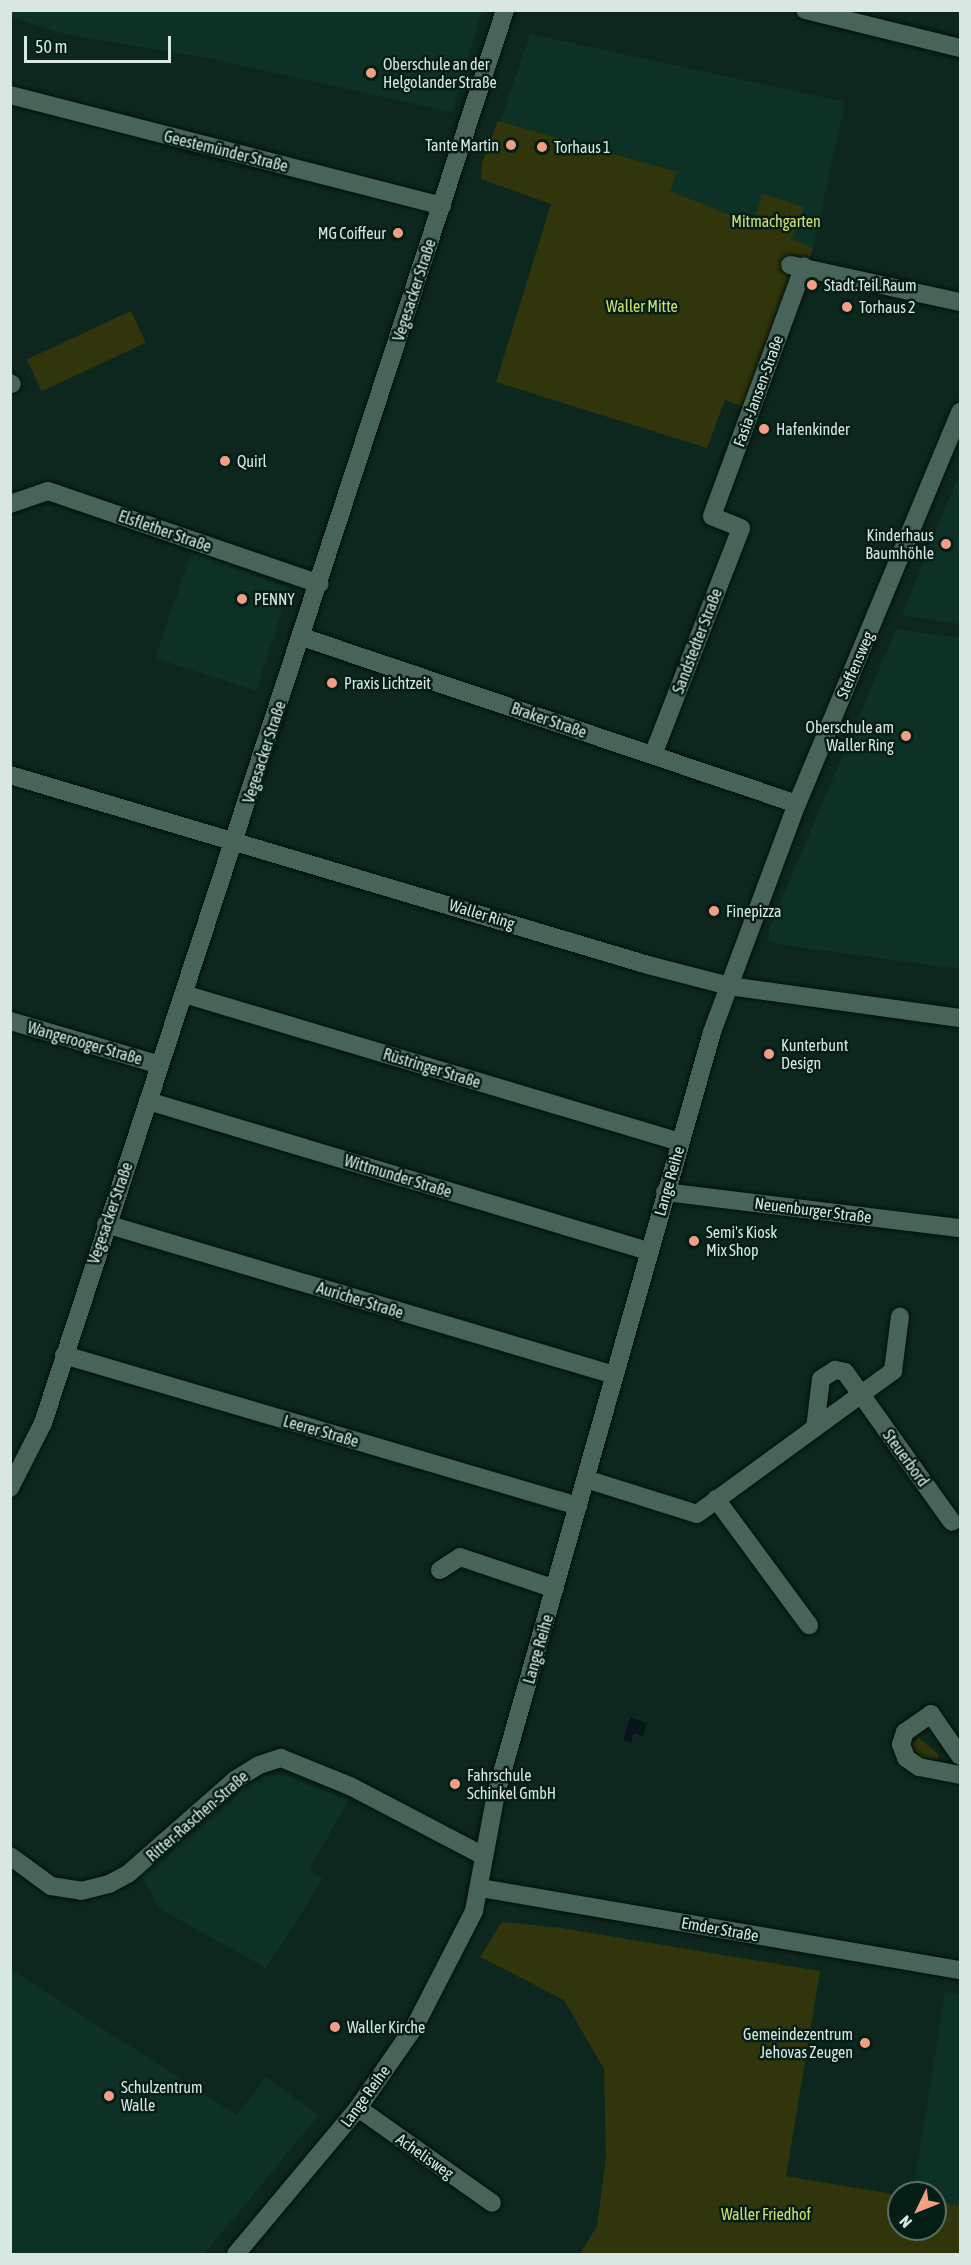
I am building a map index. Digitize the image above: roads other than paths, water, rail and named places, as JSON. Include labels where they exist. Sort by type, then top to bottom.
[{"type":"street","name":"Vegesacker Straße","points":[[10,1488],[43,1423],[106,1224],[235,841],[505,10]]},
{"type":"street","points":[[804,10],[960,48]]},
{"type":"street","name":"Geestemünder Straße","points":[[10,95],[442,206]]},
{"type":"street","name":"Fasia-Jansen-Straße","points":[[741,528],[711,516],[797,266],[960,302]]},
{"type":"street","name":"Steffensweg","points":[[729,986],[797,804],[960,412]]},
{"type":"street","name":"Elsflether Straße","points":[[10,504],[48,491],[319,584]]},
{"type":"street","name":"Sandstedter Straße","points":[[653,755],[741,528]]},
{"type":"street","name":"Braker Straße","points":[[302,637],[797,804]]},
{"type":"street","name":"Waller Ring","points":[[10,775],[648,965],[729,986],[960,1018]]},
{"type":"street","name":"Lange Reihe","points":[[236,2254],[358,2108],[415,2026],[474,1911],[496,1794],[665,1192],[729,986]]},
{"type":"street","name":"Rüstringer Straße","points":[[184,994],[680,1142]]},
{"type":"street","name":"Wangerooger Straße","points":[[10,1021],[160,1065]]},
{"type":"street","name":"Wittmunder Straße","points":[[148,1101],[648,1251]]},
{"type":"street","name":"Neuenburger Straße","points":[[665,1192],[960,1228]]},
{"type":"street","name":"Auricher Straße","points":[[106,1224],[614,1375]]},
{"type":"street","points":[[586,1479],[697,1514],[893,1371],[900,1316]]},
{"type":"street","name":"Leerer Straße","points":[[64,1355],[578,1506]]},
{"type":"street","name":"Steuerbord","points":[[815,1428],[821,1379],[835,1370],[844,1372],[952,1522]]},
{"type":"street","points":[[716,1499],[809,1625]]},
{"type":"street","points":[[440,1570],[460,1557],[555,1589]]},
{"type":"street","points":[[960,1756],[931,1714],[905,1732],[901,1744],[906,1758],[919,1767],[960,1776]]},
{"type":"street","name":"Ritter-Raschen-Straße","points":[[10,1856],[51,1886],[81,1891],[110,1884],[128,1874],[234,1780],[259,1765],[281,1758],[350,1786],[484,1856]]},
{"type":"street","name":"Emder Straße","points":[[480,1888],[960,1970]]},
{"type":"street","name":"Achelisweg","points":[[358,2108],[492,2203]]},
{"type":"place","name":"Oberschule an der Helgolander Straße","points":[[371,73]]},
{"type":"place","name":"Tante Martin","points":[[511,145]]},
{"type":"place","name":"Torhaus 1","points":[[542,147]]},
{"type":"place","name":"MG Coiffeur","points":[[398,233]]},
{"type":"place","name":"Stadt.Teil.Raum","points":[[812,285]]},
{"type":"place","name":"Torhaus 2","points":[[847,307]]},
{"type":"place","name":"Hafenkinder","points":[[764,429]]},
{"type":"place","name":"Quirl","points":[[225,461]]},
{"type":"place","name":"Kinderhaus Baumhöhle","points":[[946,544]]},
{"type":"place","name":"PENNY","points":[[242,599]]},
{"type":"place","name":"Praxis Lichtzeit","points":[[332,683]]},
{"type":"place","name":"Oberschule am Waller Ring","points":[[906,736]]},
{"type":"place","name":"Finepizza","points":[[714,911]]},
{"type":"place","name":"Kunterbunt Design","points":[[769,1054]]},
{"type":"place","name":"Semi's Kiosk Mix Shop","points":[[694,1241]]},
{"type":"place","name":"Fahrschule Schinkel GmbH","points":[[455,1784]]},
{"type":"place","name":"Waller Kirche","points":[[335,2027]]},
{"type":"place","name":"Gemeindezentrum Jehovas Zeugen","points":[[865,2043]]},
{"type":"place","name":"Schulzentrum Walle","points":[[109,2096]]},
{"type":"park label","name":"Mitmachgarten","points":[[776,221]]},
{"type":"park label","name":"Waller Mitte","points":[[642,306]]},
{"type":"park label","name":"Waller Friedhof","points":[[766,2214]]}]
